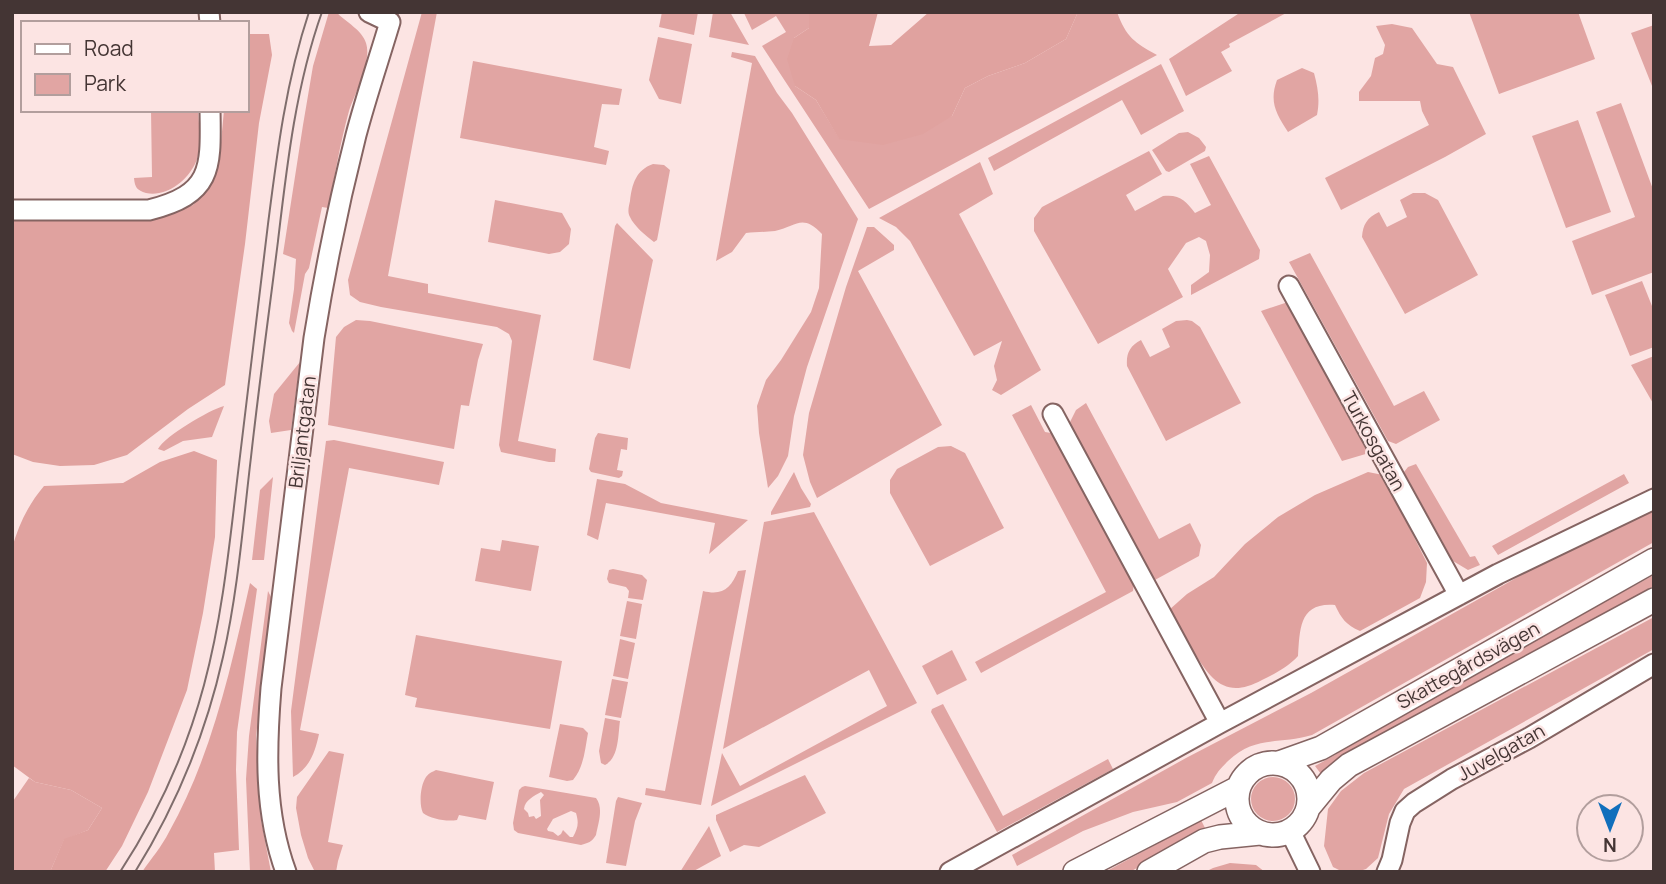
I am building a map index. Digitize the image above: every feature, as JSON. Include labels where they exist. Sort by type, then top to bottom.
[{"type":"street","name":"Briljantgatan","points":[[286,872],[275,831],[270,797],[267,736],[314,338],[342,191],[357,131],[392,17],[369,12]]},
{"type":"street","points":[[12,210],[149,210],[181,199],[195,188],[208,167],[210,112]]},
{"type":"street","name":"Turkosgatan","points":[[1289,286],[1459,595]]},
{"type":"street","points":[[1053,414],[1220,723]]},
{"type":"street","points":[[950,872],[1459,595],[1654,499]]},
{"type":"street","name":"Skattegårdsvägen","points":[[1075,872],[1238,788],[1244,777],[1254,768],[1266,763],[1279,763],[1321,748],[1652,561]]},
{"type":"street","name":"Skattegårdsvägen","points":[[1290,831],[1299,824],[1308,808],[1331,780],[1349,765],[1654,600]]},
{"type":"street","name":"Juvelgatan","points":[[1387,872],[1400,822],[1405,811],[1414,803],[1654,664]]},
{"type":"street","points":[[1279,763],[1293,769],[1304,779],[1309,793],[1308,808]]},
{"type":"street","points":[[1238,788],[1237,804],[1242,818],[1253,830],[1261,833],[1275,835],[1290,831],[1310,872]]},
{"type":"street","points":[[1149,872],[1204,841],[1261,833]]},
{"type":"green space","points":[[329,12],[336,12],[361,34],[366,43],[367,59],[349,111],[328,208],[322,207],[294,333],[289,323],[296,259],[283,254],[313,66]]},
{"type":"green space","points":[[422,12],[437,12],[388,276],[428,284],[428,293],[541,315],[518,441],[556,449],[555,462],[501,452],[499,445],[512,341],[509,334],[497,327],[360,302],[350,295],[348,280]]},
{"type":"green space","points":[[662,12],[698,12],[694,35],[659,27]]},
{"type":"green space","points":[[713,12],[730,12],[749,45],[709,37]]},
{"type":"green space","points":[[809,12],[809,28],[794,38],[795,86],[816,100],[839,138],[952,116],[965,88],[988,76],[1025,63],[1066,39],[1078,12],[1117,12],[1132,38],[1157,55],[869,209],[762,46],[786,32],[776,16],[752,30],[744,13]]},
{"type":"green space","points":[[1241,12],[1288,12],[1229,44],[1230,47],[1221,52],[1232,71],[1186,96],[1169,59]]},
{"type":"green space","points":[[1469,12],[1578,12],[1595,59],[1499,94]]},
{"type":"green space","points":[[1392,24],[1412,28],[1437,64],[1453,67],[1486,134],[1341,210],[1325,178],[1429,125],[1420,101],[1359,101],[1359,92],[1371,76],[1375,58],[1383,54],[1385,45],[1376,26]]},
{"type":"green space","points":[[1654,25],[1654,91],[1631,33]]},
{"type":"green space","points":[[658,37],[692,44],[681,104],[659,99],[649,80]]},
{"type":"green space","points":[[732,52],[755,56],[858,219],[807,367],[794,416],[788,456],[778,476],[768,488],[757,406],[766,380],[811,312],[819,288],[822,234],[804,223],[775,231],[746,233],[732,252],[716,261],[752,63],[731,57]]},
{"type":"green space","points":[[473,61],[622,89],[619,105],[602,104],[594,147],[609,151],[606,165],[460,138]]},
{"type":"green space","points":[[1161,64],[1184,111],[1141,135],[1122,100],[994,171],[988,158]]},
{"type":"green space","points":[[1302,68],[1314,73],[1318,94],[1317,115],[1288,132],[1275,107],[1275,88],[1277,80]]},
{"type":"green space","points":[[1621,103],[1654,192],[1654,272],[1592,295],[1572,241],[1635,217],[1596,112]]},
{"type":"green space","points":[[151,112],[198,112],[199,151],[191,171],[175,187],[161,193],[139,190],[134,178],[152,177]]},
{"type":"green space","points":[[1578,120],[1611,212],[1566,228],[1532,136]]},
{"type":"green space","points":[[1188,132],[1199,138],[1206,147],[1205,151],[1169,172],[1166,171],[1152,150],[1179,133]]},
{"type":"green space","points":[[1149,151],[1162,174],[1126,195],[1135,211],[1163,196],[1182,199],[1195,213],[1211,205],[1190,164],[1209,156],[1260,250],[1259,259],[1191,295],[1191,285],[1209,272],[1210,255],[1206,241],[1199,237],[1186,243],[1168,269],[1183,297],[1098,344],[1034,231],[1034,218],[1042,207]]},
{"type":"green space","points":[[980,162],[993,194],[959,214],[1041,370],[1001,395],[992,390],[997,380],[994,366],[1002,341],[974,356],[910,241],[896,227],[879,218]]},
{"type":"green space","points":[[653,164],[664,165],[670,170],[657,240],[654,242],[634,224],[628,211],[636,178]]},
{"type":"green space","points":[[1413,193],[1425,193],[1438,200],[1478,275],[1405,314],[1362,237],[1366,222],[1379,212],[1387,227],[1407,217],[1400,200]]},
{"type":"green space","points":[[495,200],[562,213],[571,229],[569,244],[560,252],[549,254],[488,242]]},
{"type":"green space","points":[[617,223],[653,260],[630,369],[593,360]]},
{"type":"green space","points":[[867,227],[874,227],[894,245],[894,250],[858,271],[942,425],[817,498],[803,455],[809,413],[846,287]]},
{"type":"green space","points":[[1310,253],[1394,406],[1424,391],[1440,420],[1396,444],[1388,441],[1289,262]]},
{"type":"green space","points":[[1642,281],[1654,311],[1654,347],[1630,356],[1605,295]]},
{"type":"green space","points":[[1288,302],[1369,453],[1342,461],[1261,311]]},
{"type":"green space","points":[[356,320],[483,344],[469,406],[461,405],[454,449],[328,425],[336,337],[344,327]]},
{"type":"green space","points":[[1187,320],[1200,327],[1241,403],[1166,441],[1127,366],[1127,357],[1131,347],[1141,340],[1150,357],[1170,347],[1162,329],[1176,321]]},
{"type":"green space","points":[[1654,356],[1654,405],[1631,365]]},
{"type":"green space","points":[[300,362],[291,430],[271,433],[269,421],[274,394]]},
{"type":"green space","points":[[1086,403],[1159,539],[1190,523],[1201,545],[1199,556],[1153,581],[1068,426],[1076,410]]},
{"type":"green space","points":[[1031,405],[1045,432],[1057,434],[1134,582],[1133,591],[981,673],[975,662],[1106,592],[1012,415]]},
{"type":"green space","points":[[224,406],[212,437],[183,441],[164,451],[158,449],[169,437],[188,424]]},
{"type":"green space","points":[[598,433],[628,438],[627,450],[621,449],[617,470],[623,471],[619,478],[591,472],[589,469]]},
{"type":"green space","points":[[334,440],[444,462],[439,485],[349,468],[300,730],[319,734],[311,759],[304,769],[293,777],[291,711],[326,441]]},
{"type":"green space","points":[[951,446],[965,453],[1004,528],[930,566],[890,493],[890,480],[897,469],[938,447]]},
{"type":"green space","points":[[1416,464],[1470,557],[1475,556],[1480,565],[1468,570],[1453,561],[1404,472]]},
{"type":"green space","points":[[794,472],[811,504],[810,507],[771,515],[771,512]]},
{"type":"green space","points":[[1624,474],[1629,483],[1498,555],[1492,546]]},
{"type":"green space","points":[[273,477],[264,560],[252,560],[260,490]]},
{"type":"green space","points":[[597,479],[625,484],[661,503],[748,520],[709,554],[715,523],[606,503],[598,540],[587,535]]},
{"type":"green space","points":[[1647,510],[1654,511],[1654,542],[1312,735],[1248,747],[1228,761],[1212,783],[1177,802],[1133,812],[1083,831],[1017,866],[1012,855],[1186,758],[1311,693],[1623,518]]},
{"type":"green space","points":[[814,512],[917,703],[711,806],[722,753],[740,786],[887,706],[869,670],[723,749],[764,522]]},
{"type":"green space","points":[[502,540],[539,546],[531,591],[475,581],[481,548],[500,551]]},
{"type":"green space","points":[[609,570],[642,575],[647,580],[643,600],[628,598],[629,591],[626,587],[609,583]]},
{"type":"green space","points":[[746,570],[701,805],[645,795],[646,788],[665,791],[703,591],[721,591],[732,582],[738,571]]},
{"type":"green space","points":[[1654,575],[1654,586],[1347,754],[1321,774],[1315,766],[1380,724]]},
{"type":"green space","points":[[268,591],[274,603],[256,735],[261,820],[271,872],[250,872],[246,779]]},
{"type":"green space","points":[[627,601],[642,604],[636,639],[620,636]]},
{"type":"green space","points":[[1654,617],[1654,649],[1404,789],[1389,814],[1378,858],[1366,869],[1357,872],[1343,872],[1333,867],[1324,846],[1328,809],[1341,791],[1364,773]]},
{"type":"green space","points":[[416,635],[562,661],[550,729],[415,707],[417,698],[405,695]]},
{"type":"green space","points":[[620,639],[635,643],[628,679],[613,676]]},
{"type":"green space","points":[[952,650],[967,680],[937,695],[922,666]]},
{"type":"green space","points":[[612,679],[628,682],[621,718],[605,715]]},
{"type":"green space","points":[[943,704],[1003,816],[1108,759],[1113,769],[997,832],[931,712]]},
{"type":"green space","points":[[605,718],[620,721],[615,752],[610,762],[605,765],[601,763],[599,751]]},
{"type":"green space","points":[[560,724],[583,728],[588,733],[582,764],[573,780],[549,777]]},
{"type":"green space","points":[[329,751],[344,754],[328,842],[343,845],[336,872],[315,872],[301,835],[296,808],[297,797]]},
{"type":"green space","points":[[436,770],[494,782],[486,820],[459,815],[457,820],[444,820],[423,813],[422,785],[427,776]]},
{"type":"green space","points":[[805,775],[826,813],[759,847],[744,845],[730,852],[716,815]]},
{"type":"green space","points":[[1273,777],[1288,784],[1295,799],[1288,814],[1273,821],[1258,814],[1251,799],[1258,784]]},
{"type":"green space","points":[[29,778],[35,782],[71,790],[102,808],[88,830],[64,840],[50,872],[12,872],[13,801]]},
{"type":"green space","points":[[522,787],[596,798],[600,811],[596,835],[590,842],[581,845],[518,833],[514,830],[513,823],[519,790]],"holes":[[[541,792],[544,795],[540,800],[541,816],[536,819],[534,816],[529,817],[524,809],[526,803]],[[571,811],[576,813],[578,820],[573,837],[563,830],[558,836],[548,831],[553,819]]]},
{"type":"green space","points":[[618,797],[642,803],[635,821],[626,866],[606,863]]},
{"type":"green space","points":[[1201,820],[1205,828],[1130,872],[1105,872]]},
{"type":"green space","points":[[709,826],[721,856],[692,872],[680,872]]},
{"type":"shaded area","points":[[809,12],[878,12],[869,46],[891,45],[929,12],[1078,12],[1066,39],[1025,63],[988,76],[965,88],[952,116],[923,134],[883,145],[839,139],[816,100],[795,86],[787,59],[794,38],[809,28]]},
{"type":"shaded area","points":[[248,34],[269,34],[272,55],[259,123],[225,385],[127,455],[94,465],[60,466],[33,462],[12,454],[12,221],[156,219],[193,205],[209,185],[219,164],[224,112],[248,112]]},
{"type":"shaded area","points":[[194,451],[217,460],[215,537],[187,690],[148,792],[122,846],[105,872],[50,872],[64,839],[88,830],[102,808],[71,790],[35,782],[12,765],[12,548],[15,539],[29,508],[44,486],[123,483],[160,462]]},
{"type":"shaded area","points":[[1368,472],[1383,475],[1427,563],[1426,582],[1420,598],[1360,631],[1344,621],[1335,605],[1314,608],[1304,619],[1298,656],[1290,663],[1277,672],[1239,688],[1230,687],[1214,679],[1201,663],[1169,610],[1187,594],[1214,577],[1245,544],[1278,517],[1315,495]]},
{"type":"shaded area","points":[[250,583],[257,589],[237,732],[239,850],[214,853],[215,872],[142,872],[166,837],[184,803],[209,742]]},
{"type":"shaded area","points":[[1230,863],[1256,865],[1265,872],[1205,872]]},
{"type":"tram line","points":[[120,872],[147,828],[180,758],[197,710],[210,660],[228,558],[279,144],[294,64],[309,12]]},
{"type":"tram line","points":[[135,872],[164,821],[188,768],[208,713],[223,657],[240,557],[289,154],[305,68],[322,12]]}]
